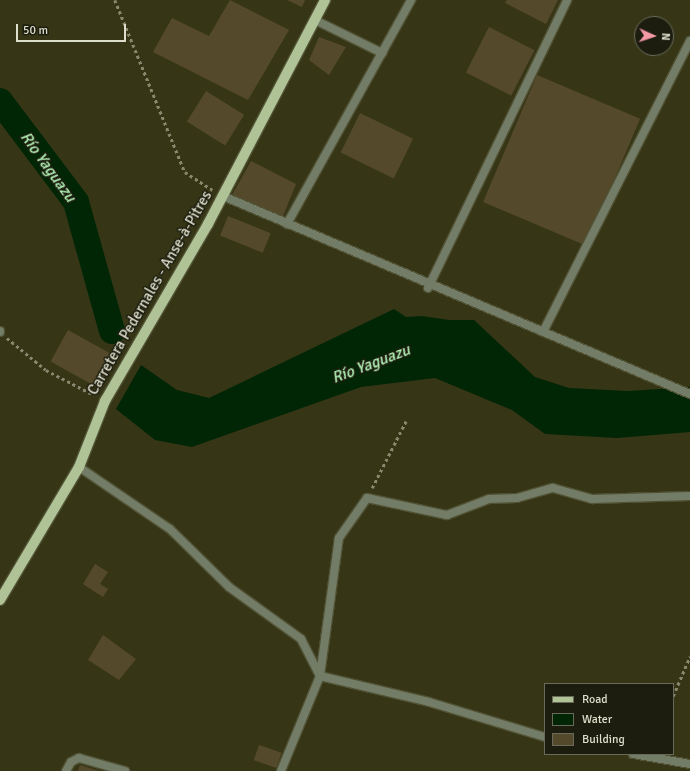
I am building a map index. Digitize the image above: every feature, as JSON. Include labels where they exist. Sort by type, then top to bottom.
[{"type":"main road","name":"Carretera Pedernales - Anse-à-Pitres","points":[[0,600],[79,467],[105,401],[223,196],[325,0]]},
{"type":"street","points":[[287,224],[411,0]]},
{"type":"street","points":[[428,288],[567,0]]},
{"type":"street","points":[[315,20],[382,53]]},
{"type":"street","points":[[543,332],[690,42]]},
{"type":"street","points":[[223,196],[689,393]]},
{"type":"street","points":[[79,467],[170,529],[229,587],[301,639],[320,676],[429,702],[544,737]]},
{"type":"street","points":[[281,771],[320,676],[339,538],[368,498],[446,515],[489,499],[517,498],[553,488],[592,499],[690,496]]},
{"type":"street","points":[[639,755],[690,764]]},
{"type":"street","points":[[66,771],[71,762],[79,758],[125,771]]},
{"type":"path","points":[[115,0],[185,172],[223,196]]},
{"type":"path","points":[[0,332],[46,370],[105,401]]},
{"type":"path","points":[[368,498],[406,421]]},
{"type":"path","points":[[674,694],[690,656]]},
{"type":"water","points":[[394,309],[406,317],[422,316],[449,320],[474,320],[535,377],[569,388],[628,391],[690,387],[690,432],[617,438],[545,434],[512,410],[435,378],[361,387],[192,447],[155,440],[116,409],[141,365],[177,390],[209,398]]},
{"type":"building","points":[[230,0],[289,30],[248,100],[153,52],[172,18],[209,36]]},
{"type":"building","points":[[287,0],[305,0],[302,7]]},
{"type":"building","points":[[507,0],[558,0],[546,24],[505,3]]},
{"type":"building","points":[[489,27],[534,50],[511,96],[466,72]]},
{"type":"building","points":[[319,37],[346,47],[329,75],[309,60]]},
{"type":"building","points":[[537,75],[640,119],[586,246],[483,202]]},
{"type":"building","points":[[206,91],[244,115],[225,145],[187,122]]},
{"type":"building","points":[[360,113],[413,139],[394,178],[341,153]]},
{"type":"building","points":[[251,161],[296,184],[283,216],[232,195]]},
{"type":"building","points":[[228,216],[271,233],[263,253],[220,235]]},
{"type":"building","points":[[68,330],[115,356],[98,388],[51,361]]},
{"type":"building","points":[[95,564],[108,572],[100,584],[108,589],[103,597],[83,584]]},
{"type":"building","points":[[103,635],[136,659],[119,680],[88,660]]},
{"type":"building","points":[[259,745],[282,753],[276,768],[254,760]]},
{"type":"building","points":[[80,765],[99,771],[78,771]]},
{"type":"waterway","name":"Río Yaguazu","points":[[0,101],[76,202],[112,331]]}]
